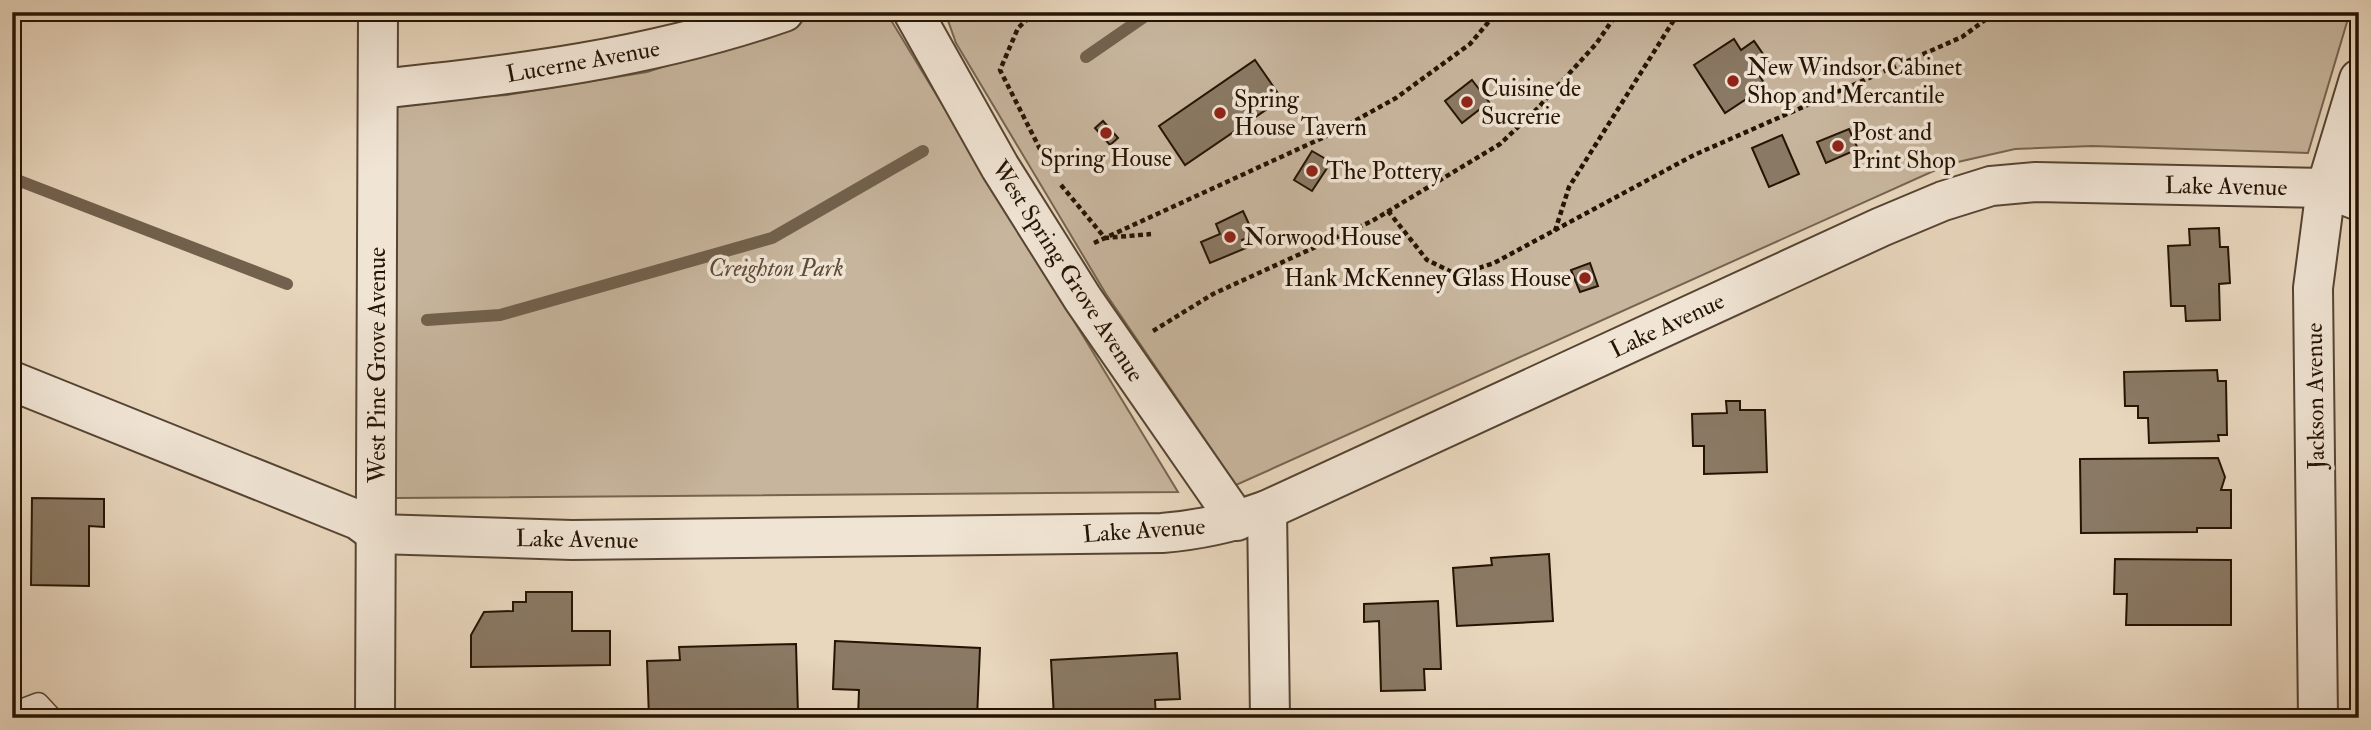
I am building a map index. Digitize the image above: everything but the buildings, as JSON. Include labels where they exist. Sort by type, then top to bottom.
[{"type":"street","name":"West Pine Grove Avenue","points":[[375,718],[378,12]]},
{"type":"street","name":"Lucerne Avenue","points":[[378,89],[573,66],[662,47],[751,24],[784,12]]},
{"type":"street","name":"West Spring Grove Avenue","points":[[913,12],[1000,167],[1119,352],[1252,515]]},
{"type":"street","name":"Jackson Avenue","points":[[2318,718],[2314,288],[2343,195],[2359,79]]},
{"type":"street","name":"Lake Avenue","points":[[12,381],[358,520],[377,534],[572,540],[1162,533],[1198,530],[1252,515],[1881,226],[1943,201],[1991,186],[2036,182],[2343,195]]},
{"type":"street","points":[[1252,515],[1270,718]]},
{"type":"lane","points":[[12,715],[38,705],[50,718]]},
{"type":"path","points":[[1035,12],[1018,28],[1000,70],[1046,163]]},
{"type":"path","points":[[1060,263],[1105,237],[1331,134],[1396,98],[1471,44],[1497,12]]},
{"type":"path","points":[[1119,352],[1213,294],[1372,221],[1500,144],[1536,110],[1596,44],[1618,12]]},
{"type":"path","points":[[1555,232],[1569,187],[1679,12]]},
{"type":"path","points":[[1388,211],[1427,260],[1458,275],[1494,263],[1555,232],[1694,155],[1962,37],[1996,12]]},
{"type":"path","points":[[1052,174],[1105,237]]},
{"type":"path","points":[[1105,237],[1151,234]]},
{"type":"green space","name":"Creighton Park","points":[[831,12],[886,12],[1178,492],[396,498],[394,103],[507,95],[647,72]]},
{"type":"green space","points":[[945,12],[2350,12],[2308,153],[2092,146],[2015,149],[1949,164],[1236,485],[1106,294],[956,43]]},
{"type":"waterway","points":[[1086,57],[1151,12]]},
{"type":"waterway","points":[[427,320],[500,315],[772,238],[923,151]]},
{"type":"waterway","points":[[12,178],[287,284]]},
{"type":"place","name":"New Windsor Cabinet Shop and Mercantile","points":[[1733,81]]},
{"type":"place","name":"Cuisine de Sucrerie","points":[[1467,102]]},
{"type":"place","name":"Spring House Tavern","points":[[1220,113]]},
{"type":"place","name":"Spring House","points":[[1106,133]]},
{"type":"place","name":"Post and Print Shop","points":[[1838,146]]},
{"type":"place","name":"The Pottery","points":[[1312,171]]},
{"type":"place","name":"Norwood House","points":[[1230,237]]},
{"type":"place","name":"Hank McKenney Glass House","points":[[1585,278]]}]
